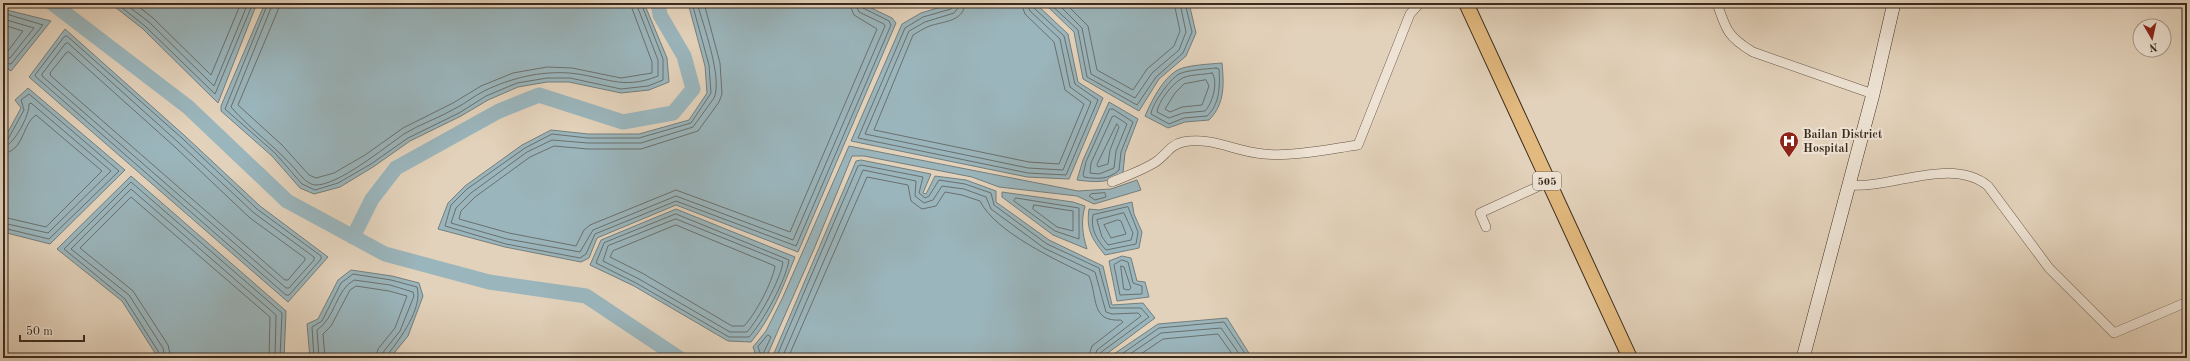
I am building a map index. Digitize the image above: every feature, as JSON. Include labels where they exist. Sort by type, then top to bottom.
[{"type":"main road","name":"505","points":[[1466,3],[1630,358]]},
{"type":"main road","points":[[1803,358],[1873,94],[1894,3]]},
{"type":"street","points":[[1112,182],[1155,163],[1172,145],[1183,142],[1198,140],[1264,154],[1315,151],[1358,145],[1410,14],[1420,3]]},
{"type":"street","points":[[1717,3],[1724,26],[1735,42],[1753,52],[1873,94]]},
{"type":"street","points":[[1849,185],[1879,185],[1905,178],[1951,173],[1979,179],[1988,186],[2049,268],[2114,333],[2187,302]]},
{"type":"street","points":[[1486,227],[1480,213],[1548,182]]},
{"type":"water","points":[[110,3],[257,3],[218,103],[143,29]]},
{"type":"water","points":[[265,3],[644,3],[667,58],[669,82],[649,90],[621,93],[569,82],[547,82],[518,87],[488,100],[461,116],[410,141],[373,167],[340,187],[314,194],[300,188],[272,156],[221,111],[221,106]]},
{"type":"water","points":[[688,3],[861,3],[892,18],[896,23],[798,252],[676,205],[597,238],[589,258],[581,262],[505,247],[438,229],[448,203],[465,186],[522,145],[551,130],[588,134],[639,134],[689,120],[707,93],[705,66]]},
{"type":"water","points":[[954,3],[1035,3],[1068,34],[1078,82],[1103,98],[1069,179],[1027,177],[851,141],[902,24],[921,13]]},
{"type":"water","points":[[1044,3],[1189,3],[1196,33],[1186,56],[1159,79],[1139,111],[1083,79],[1074,32]]},
{"type":"water","points":[[3,9],[51,21],[11,71],[3,66]]},
{"type":"water","points":[[65,29],[185,136],[260,206],[328,257],[288,302],[29,77]]},
{"type":"water","points":[[1222,63],[1223,86],[1221,100],[1214,114],[1209,120],[1185,122],[1168,128],[1145,116],[1154,97],[1162,85],[1176,71],[1191,66]]},
{"type":"water","points":[[28,88],[125,170],[50,244],[3,232],[3,141],[21,108],[15,100]]},
{"type":"water","points":[[1109,102],[1138,119],[1125,153],[1123,173],[1106,181],[1095,182],[1077,180],[1083,160]]},
{"type":"water","points":[[849,146],[1078,191],[1111,189],[1137,180],[1141,190],[1094,204],[1077,196],[999,187],[972,177],[864,156],[852,156],[814,249],[766,358],[757,358],[753,347],[766,331],[782,299]]},
{"type":"water","points":[[861,160],[931,174],[923,193],[926,194],[935,176],[966,180],[996,191],[996,202],[1049,240],[1103,266],[1112,305],[1143,303],[1155,318],[1101,358],[772,358],[856,161]]},
{"type":"water","points":[[131,176],[286,311],[284,358],[156,358],[155,353],[122,301],[57,249]]},
{"type":"water","points":[[1002,192],[1073,202],[1085,206],[1083,227],[1087,249],[1053,235],[1002,197]]},
{"type":"water","points":[[1132,202],[1134,214],[1142,232],[1139,248],[1105,255],[1093,239],[1089,229],[1089,209],[1099,210]]},
{"type":"water","points":[[676,209],[795,257],[771,312],[751,342],[728,341],[634,286],[590,265],[601,240]]},
{"type":"water","points":[[1122,256],[1131,258],[1137,281],[1145,282],[1149,297],[1117,301],[1109,261]]},
{"type":"water","points":[[351,270],[392,276],[419,283],[423,296],[408,336],[390,358],[310,358],[307,324],[318,319],[338,280]]},
{"type":"water","points":[[1227,318],[1252,358],[1108,358],[1158,324]]},
{"type":"waterway","points":[[52,3],[188,107],[287,201],[385,254],[489,282],[586,296],[679,358]]},
{"type":"waterway","points":[[353,237],[372,199],[396,168],[499,111],[539,95],[623,122],[673,113],[693,89],[684,56],[660,15],[658,3]]},
{"type":"place","name":"Bailan District Hospital","points":[[1789,158]]}]
